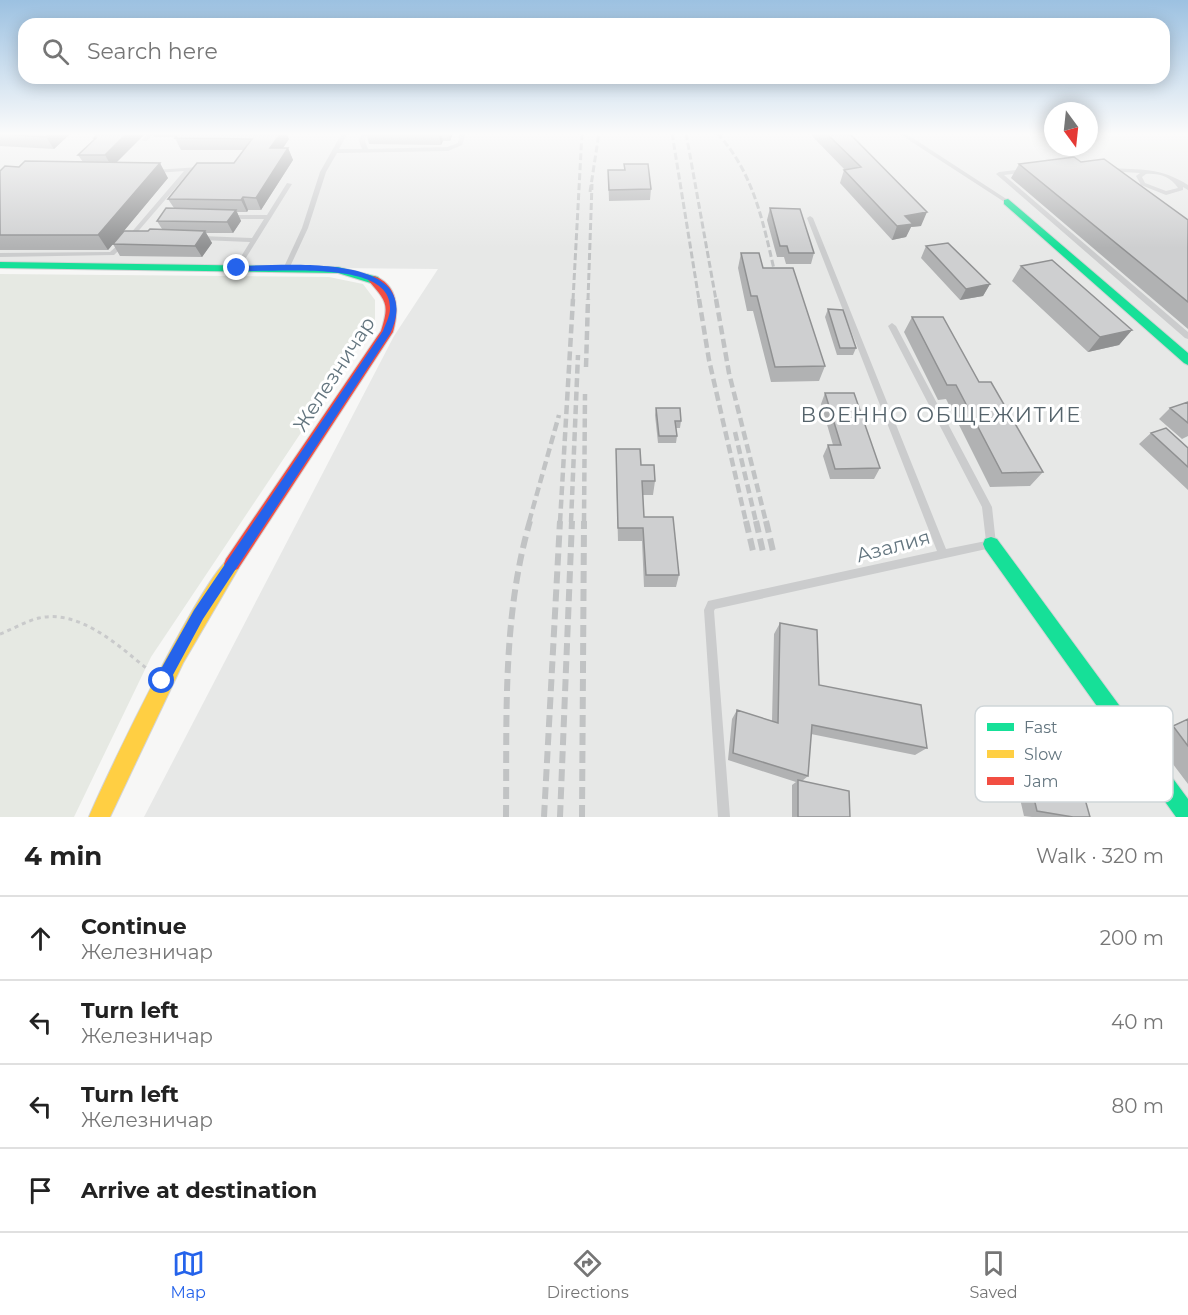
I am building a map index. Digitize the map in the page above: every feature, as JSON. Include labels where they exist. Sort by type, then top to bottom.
[{"type":"street","points":[[1008,201],[1188,360]]},
{"type":"street","name":"Железничар","points":[[0,265],[338,270],[365,274],[379,283],[391,295],[394,309],[392,321],[198,614],[162,681],[99,817]]},
{"type":"street","points":[[991,544],[1108,706]]},
{"type":"street","points":[[1173,795],[1188,816]]},
{"type":"lane","points":[[0,255],[105,255],[117,251],[187,171]]},
{"type":"lane","points":[[286,269],[305,228],[323,171]]},
{"type":"lane","points":[[961,171],[1008,201]]},
{"type":"lane","points":[[1021,171],[999,174],[1188,336]]},
{"type":"lane","points":[[1128,171],[1149,172],[1175,179],[1188,188]]},
{"type":"lane","points":[[1149,172],[1142,173],[1139,180],[1158,191],[1179,191],[1182,186],[1175,179]]},
{"type":"lane","points":[[237,268],[289,184]]},
{"type":"lane","points":[[148,215],[160,216]]},
{"type":"lane","points":[[220,217],[268,217]]},
{"type":"lane","name":"Азалия","points":[[724,817],[709,610],[712,605],[943,555],[810,218]]},
{"type":"lane","points":[[132,236],[143,236]]},
{"type":"lane","points":[[187,237],[254,240]]},
{"type":"lane","points":[[892,326],[987,507],[991,544],[943,555]]},
{"type":"path","points":[[0,634],[41,617],[70,618],[111,640],[162,681]]},
{"type":"shaded area","points":[[0,171],[1188,171],[1188,817],[144,817],[394,336],[438,269],[0,265]]},
{"type":"shaded area","points":[[0,274],[329,277],[363,284],[375,300],[375,322],[151,657],[74,817],[0,817]]},
{"type":"building","points":[[0,171],[153,171],[98,235],[0,235]]},
{"type":"building","points":[[190,171],[273,171],[256,198],[243,197],[241,200],[168,199]]},
{"type":"building","points":[[608,171],[649,171],[651,189],[609,190]]},
{"type":"building","points":[[845,171],[887,171],[927,212],[905,216],[913,224],[897,226]]},
{"type":"building","points":[[1028,171],[1121,171],[1188,220],[1188,302]]},
{"type":"building","points":[[166,208],[236,210],[227,222],[157,221]]},
{"type":"building","points":[[770,208],[800,209],[814,253],[789,253],[787,246],[780,246]]},
{"type":"building","points":[[150,229],[205,231],[195,246],[113,244],[124,231],[148,231]]},
{"type":"building","points":[[948,243],[990,284],[966,289],[926,246]]},
{"type":"building","points":[[741,253],[759,253],[763,268],[793,268],[825,366],[775,367],[757,296],[751,296]]},
{"type":"building","points":[[1052,260],[1132,330],[1100,337],[1021,266]]},
{"type":"building","points":[[828,309],[843,310],[856,348],[840,348]]},
{"type":"building","points":[[912,317],[943,317],[979,382],[991,382],[1043,472],[1002,473],[956,385],[947,385]]},
{"type":"building","points":[[825,393],[854,393],[880,468],[835,469],[828,445],[841,445]]},
{"type":"building","points":[[1188,402],[1188,423],[1170,408]]},
{"type":"building","points":[[656,408],[680,408],[681,421],[675,421],[677,436],[659,436]]},
{"type":"building","points":[[1166,428],[1188,448],[1188,467],[1151,433]]},
{"type":"building","points":[[616,449],[640,449],[641,465],[654,465],[655,481],[642,481],[644,517],[673,517],[679,575],[646,575],[643,528],[618,528]]},
{"type":"building","points":[[780,623],[817,630],[819,685],[921,705],[927,748],[812,725],[808,776],[733,753],[737,710],[778,723]]},
{"type":"building","points":[[1188,719],[1188,746],[1173,726]]},
{"type":"building","points":[[798,780],[849,791],[850,817],[798,817]]},
{"type":"building","points":[[1035,802],[1086,802],[1090,817],[1073,817],[1037,811]]},
{"type":"railway","points":[[573,300],[580,171]]},
{"type":"railway","points":[[590,192],[593,171]]},
{"type":"railway","points":[[678,171],[699,300]]},
{"type":"railway","points":[[693,171],[716,300]]},
{"type":"railway","points":[[744,171],[763,222],[777,282]]},
{"type":"railway","points":[[588,300],[592,184]]},
{"type":"railway","points":[[560,522],[573,299]]},
{"type":"railway","points":[[586,367],[588,299]]},
{"type":"railway","points":[[699,299],[709,360],[746,522]]},
{"type":"railway","points":[[716,299],[729,373],[766,522]]},
{"type":"railway","points":[[571,522],[578,355]]},
{"type":"railway","points":[[584,522],[585,394]]},
{"type":"railway","points":[[529,522],[559,415]]},
{"type":"railway","points":[[735,432],[756,522]]},
{"type":"railway","points":[[506,817],[510,631],[521,557],[530,521]]},
{"type":"railway","points":[[544,817],[560,521]]},
{"type":"railway","points":[[560,817],[572,521]]},
{"type":"railway","points":[[582,817],[584,521]]},
{"type":"railway","points":[[746,521],[753,551]]},
{"type":"railway","points":[[756,521],[763,552]]},
{"type":"railway","points":[[766,521],[773,551]]},
{"type":"traffic: fast","points":[[1008,202],[1188,360]]},
{"type":"traffic: fast","points":[[0,265],[338,270],[374,280]]},
{"type":"traffic: fast","points":[[991,544],[1108,706]]},
{"type":"traffic: fast","points":[[1173,795],[1188,816]]},
{"type":"traffic: slow","points":[[99,817],[177,656],[232,564]]},
{"type":"traffic: jam","points":[[232,564],[387,332],[392,310],[391,303],[386,291],[374,280]]},
{"type":"district","name":"ВОЕННО ОБЩЕЖИТИЕ","points":[[941,415]]},
{"type":"route","points":[[162,681],[198,614],[387,332],[392,321],[394,309],[391,295],[365,274],[338,270],[237,268]]}]
